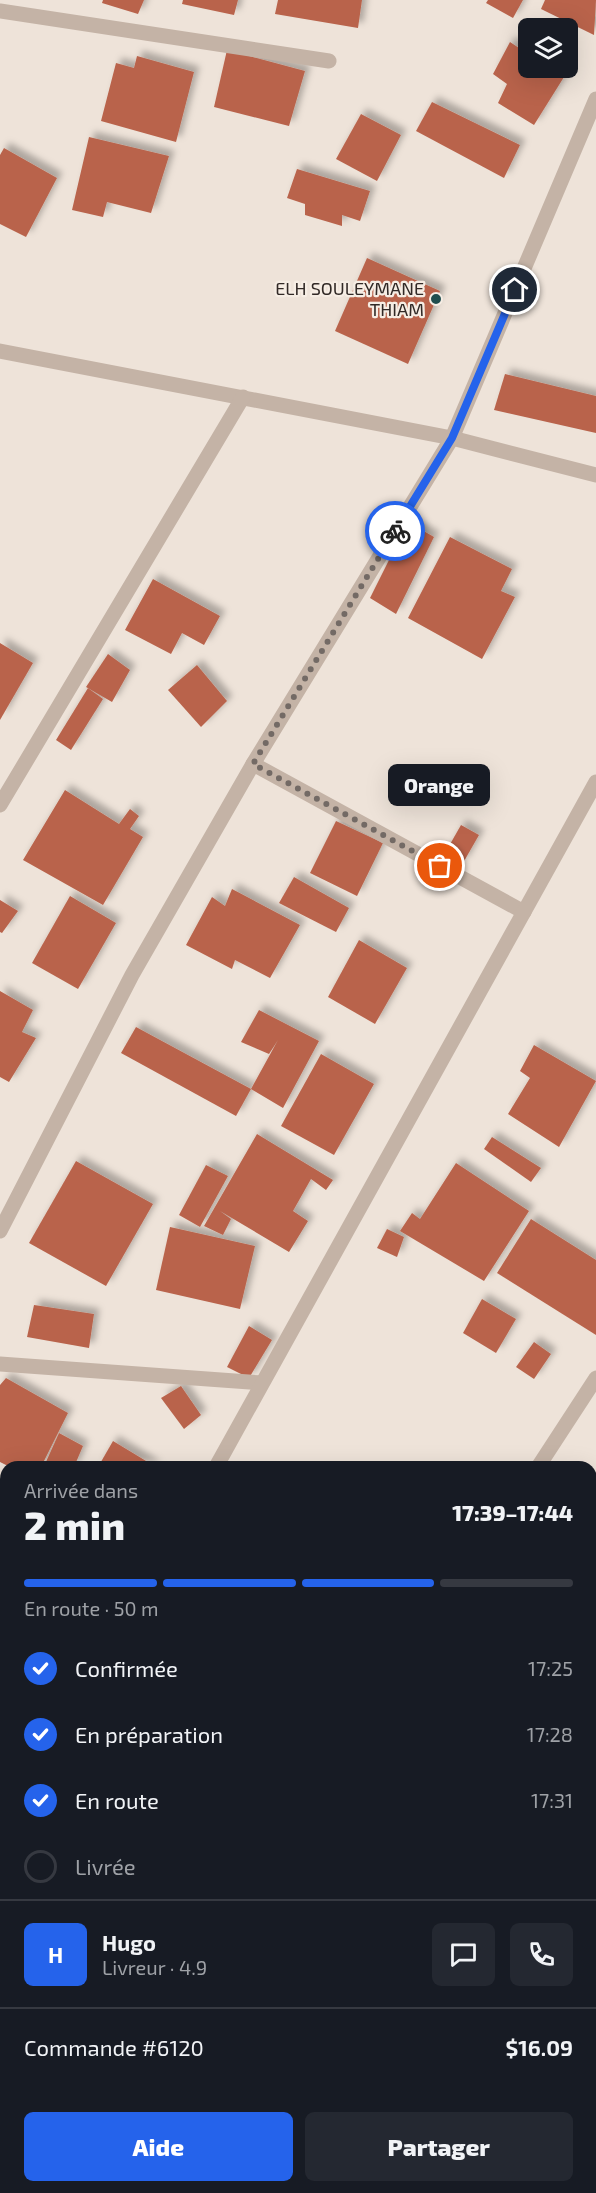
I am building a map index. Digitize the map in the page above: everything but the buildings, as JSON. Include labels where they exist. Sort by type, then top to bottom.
[{"type":"street","points":[[0,11],[329,61]]},
{"type":"street","points":[[0,1231],[132,975],[253,764],[452,438],[596,99]]},
{"type":"street","points":[[0,351],[452,438],[596,474]]},
{"type":"street","points":[[0,805],[243,397]]},
{"type":"street","points":[[253,764],[524,912]]},
{"type":"street","points":[[219,1461],[596,782]]},
{"type":"street","points":[[0,1364],[262,1383]]},
{"type":"street","points":[[542,1461],[596,1378]]},
{"type":"way so far","points":[[395,531],[253,764],[440,866]]},
{"type":"place","name":"ELH SOULEYMANE THIAM","points":[[436,299]]},
{"type":"place","name":"Orange","points":[[440,866]]},
{"type":"route","points":[[395,531],[452,438],[515,290]]}]
